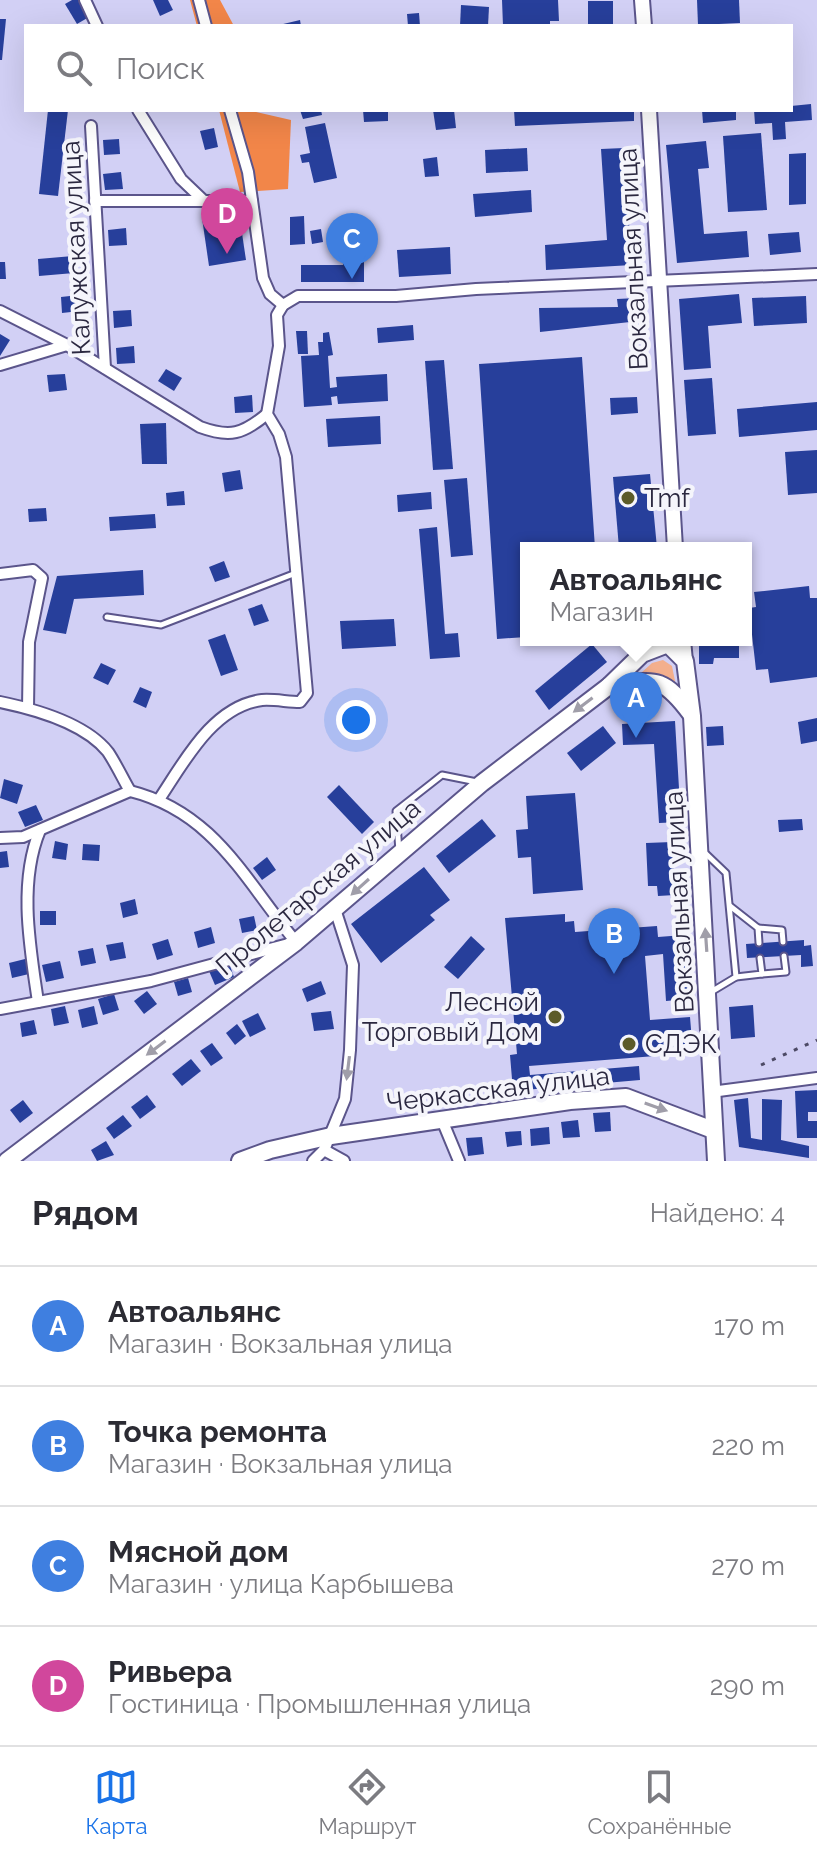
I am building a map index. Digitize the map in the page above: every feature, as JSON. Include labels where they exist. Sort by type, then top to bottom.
[{"type":"main road","points":[[642,0],[644,24]]},
{"type":"main road","name":"Вокзальная улица","points":[[649,112],[675,542]]},
{"type":"main road","points":[[672,646],[685,661]]},
{"type":"main road","name":"Вокзальная улица","points":[[684,646],[692,716],[710,993],[711,1092],[716,1161]]},
{"type":"main road","name":"Пролетарская улица","points":[[7,1161],[296,942],[482,783],[609,686],[647,647]]},
{"type":"main road","points":[[609,686],[659,683],[671,688],[692,716]]},
{"type":"main road","name":"Черкасская улица","points":[[240,1161],[270,1150],[328,1143],[442,1120],[570,1101],[626,1097],[713,1130]]},
{"type":"street","points":[[85,0],[96,24]]},
{"type":"street","points":[[199,0],[205,24]]},
{"type":"street","points":[[139,112],[181,179],[203,200]]},
{"type":"street","points":[[230,112],[252,201],[263,278],[270,294],[283,305]]},
{"type":"street","name":"Калужская улица","points":[[91,126],[105,368]]},
{"type":"street","points":[[95,201],[252,201]]},
{"type":"street","points":[[160,798],[195,746],[211,728],[232,713],[248,703],[265,699],[305,700],[286,457],[279,434],[267,414],[279,346],[277,315],[283,305],[298,296],[396,296],[817,274]]},
{"type":"street","name":"Калужская улица","points":[[0,311],[67,345],[200,427],[231,436],[246,431],[267,414]]},
{"type":"street","points":[[0,365],[67,345]]},
{"type":"street","points":[[0,574],[33,570],[42,578],[29,642],[28,708]]},
{"type":"street","points":[[0,702],[28,708],[85,735],[107,750],[130,791]]},
{"type":"street","points":[[0,838],[23,837],[130,791],[160,798],[194,818],[213,837],[296,942],[151,981],[0,1009]]},
{"type":"street","points":[[38,1002],[30,943],[28,882],[40,830]]},
{"type":"street","points":[[313,1161],[328,1143],[345,1099],[353,965],[335,909]]},
{"type":"street","points":[[711,1092],[817,1078]]},
{"type":"street","points":[[442,1120],[459,1161]]},
{"type":"street","points":[[328,1143],[344,1161]]},
{"type":"lane","points":[[107,617],[161,625],[296,573]]},
{"type":"lane","points":[[399,852],[396,811],[442,775],[482,783]]},
{"type":"lane","points":[[700,849],[726,873],[736,977]]},
{"type":"lane","points":[[729,905],[758,928],[782,930],[783,942]]},
{"type":"lane","points":[[758,928],[759,943]]},
{"type":"lane","points":[[710,993],[736,977],[786,972],[784,956]]},
{"type":"lane","points":[[760,958],[762,974]]},
{"type":"shaded area","points":[[190,0],[220,0],[233,24],[196,24]]},
{"type":"shaded area","points":[[220,112],[257,112],[291,120],[288,189],[240,192]]},
{"type":"shaded area","points":[[663,660],[672,666],[676,686],[640,674],[652,663]]},
{"type":"building","points":[[79,0],[89,17],[77,24],[65,4]]},
{"type":"building","points":[[153,0],[168,0],[173,10],[160,16]]},
{"type":"building","points":[[502,0],[558,0],[559,21],[550,21],[550,24],[503,24]]},
{"type":"building","points":[[697,0],[739,0],[740,23],[698,24]]},
{"type":"building","points":[[588,1],[613,1],[613,24],[588,24]]},
{"type":"building","points":[[461,5],[489,7],[488,24],[460,24]]},
{"type":"building","points":[[419,13],[420,24],[408,24],[407,14]]},
{"type":"building","points":[[0,19],[6,19],[2,60],[0,60]]},
{"type":"building","points":[[811,104],[812,120],[785,122],[786,139],[773,140],[772,123],[755,124],[754,112],[793,112],[793,106]]},
{"type":"building","points":[[48,112],[68,112],[58,196],[39,194]]},
{"type":"building","points":[[301,112],[321,112],[322,115],[303,119]]},
{"type":"building","points":[[363,112],[388,112],[388,121],[364,122]]},
{"type":"building","points":[[433,112],[454,112],[456,128],[436,130]]},
{"type":"building","points":[[514,112],[634,112],[634,121],[515,126]]},
{"type":"building","points":[[702,112],[736,112],[736,120],[703,123]]},
{"type":"building","points":[[325,123],[337,178],[314,183],[309,162],[302,163],[300,155],[310,153],[305,127]]},
{"type":"building","points":[[214,128],[218,147],[205,150],[200,131]]},
{"type":"building","points":[[761,133],[767,210],[728,212],[723,136]]},
{"type":"building","points":[[119,139],[120,154],[104,155],[103,140]]},
{"type":"building","points":[[706,141],[709,168],[698,169],[704,234],[747,231],[749,257],[677,263],[666,145]]},
{"type":"building","points":[[527,148],[528,171],[486,173],[485,150]]},
{"type":"building","points":[[624,148],[632,265],[546,270],[545,245],[607,240],[601,149]]},
{"type":"building","points":[[806,153],[806,204],[789,205],[789,154]]},
{"type":"building","points":[[437,157],[439,176],[425,177],[423,159]]},
{"type":"building","points":[[121,172],[123,189],[105,190],[103,174]]},
{"type":"building","points":[[531,190],[532,212],[475,217],[473,194]]},
{"type":"building","points":[[239,213],[246,260],[209,266],[202,218]]},
{"type":"building","points":[[304,216],[305,244],[290,245],[290,217]]},
{"type":"building","points":[[347,222],[350,235],[337,238],[334,225]]},
{"type":"building","points":[[126,228],[127,245],[109,246],[108,230]]},
{"type":"building","points":[[321,229],[323,242],[312,244],[310,231]]},
{"type":"building","points":[[799,232],[801,252],[770,255],[768,234]]},
{"type":"building","points":[[450,247],[451,274],[399,277],[397,250]]},
{"type":"building","points":[[343,250],[364,250],[364,282],[301,282],[301,265],[343,265]]},
{"type":"building","points":[[73,256],[74,273],[39,276],[38,259]]},
{"type":"building","points":[[0,262],[5,262],[6,279],[0,279]]},
{"type":"building","points":[[739,294],[742,323],[708,326],[711,368],[684,370],[679,299]]},
{"type":"building","points":[[79,295],[80,311],[62,313],[61,297]]},
{"type":"building","points":[[806,296],[807,323],[754,326],[752,298]]},
{"type":"building","points":[[637,298],[639,321],[540,332],[539,308],[618,307],[617,299]]},
{"type":"building","points":[[131,310],[132,326],[114,328],[113,311]]},
{"type":"building","points":[[413,325],[414,340],[378,343],[377,328]]},
{"type":"building","points":[[296,331],[307,331],[308,354],[298,354]]},
{"type":"building","points":[[329,332],[333,355],[328,356],[330,388],[337,387],[336,377],[387,374],[388,401],[338,404],[337,396],[331,397],[332,405],[304,407],[301,356],[319,355],[318,342],[323,342],[323,333]]},
{"type":"building","points":[[0,334],[10,340],[0,356]]},
{"type":"building","points":[[134,346],[135,363],[117,364],[116,348]]},
{"type":"building","points":[[582,357],[595,542],[520,542],[520,637],[497,639],[479,364]]},
{"type":"building","points":[[444,360],[453,469],[433,470],[425,361]]},
{"type":"building","points":[[166,369],[182,378],[174,391],[158,381]]},
{"type":"building","points":[[65,374],[67,390],[49,392],[47,375]]},
{"type":"building","points":[[712,378],[716,434],[688,436],[684,380]]},
{"type":"building","points":[[252,395],[253,412],[235,413],[234,397]]},
{"type":"building","points":[[637,397],[638,413],[611,415],[610,398]]},
{"type":"building","points":[[817,402],[817,430],[739,437],[737,409]]},
{"type":"building","points":[[380,416],[381,444],[328,447],[326,419]]},
{"type":"building","points":[[166,423],[167,464],[142,464],[140,424]]},
{"type":"building","points":[[817,450],[817,493],[788,495],[785,452]]},
{"type":"building","points":[[240,470],[243,489],[225,492],[222,473]]},
{"type":"building","points":[[650,474],[656,542],[618,542],[613,477]]},
{"type":"building","points":[[467,478],[473,555],[451,557],[444,480]]},
{"type":"building","points":[[184,491],[185,505],[167,506],[166,493]]},
{"type":"building","points":[[431,492],[432,509],[398,512],[397,495]]},
{"type":"building","points":[[46,508],[47,521],[29,522],[28,509]]},
{"type":"building","points":[[155,514],[156,528],[110,531],[109,517]]},
{"type":"building","points":[[437,527],[445,634],[458,633],[460,657],[430,659],[419,529]]},
{"type":"building","points":[[224,561],[230,577],[215,582],[209,567]]},
{"type":"building","points":[[143,570],[144,595],[74,599],[66,634],[43,630],[57,576]]},
{"type":"building","points":[[809,586],[810,598],[817,598],[817,677],[770,683],[768,669],[756,670],[752,635],[752,608],[756,607],[754,592]]},
{"type":"building","points":[[262,604],[269,621],[254,626],[248,609]]},
{"type":"building","points":[[394,619],[396,646],[342,649],[340,621]]},
{"type":"building","points":[[225,634],[238,670],[221,676],[208,640]]},
{"type":"building","points":[[590,646],[594,646],[607,662],[549,710],[535,691]]},
{"type":"building","points":[[699,646],[739,646],[739,658],[714,658],[713,664],[699,664]]},
{"type":"building","points":[[101,663],[116,670],[108,685],[93,678]]},
{"type":"building","points":[[140,687],[152,692],[146,708],[133,702]]},
{"type":"building","points":[[817,718],[817,741],[801,744],[798,722]]},
{"type":"building","points":[[675,721],[681,822],[659,823],[654,744],[623,745],[622,724]]},
{"type":"building","points":[[603,726],[616,743],[581,771],[567,753]]},
{"type":"building","points":[[723,726],[724,745],[707,746],[706,727]]},
{"type":"building","points":[[4,779],[23,785],[17,804],[0,798]]},
{"type":"building","points":[[339,785],[374,822],[362,834],[327,797]]},
{"type":"building","points":[[575,793],[583,890],[533,894],[531,857],[518,858],[516,830],[528,829],[526,796]]},
{"type":"building","points":[[36,805],[43,820],[25,827],[18,812]]},
{"type":"building","points":[[482,819],[496,836],[449,873],[436,856]]},
{"type":"building","points":[[802,819],[803,830],[779,832],[778,820]]},
{"type":"building","points":[[55,841],[68,844],[66,860],[52,858]]},
{"type":"building","points":[[672,842],[675,895],[658,896],[657,886],[648,886],[646,843]]},
{"type":"building","points":[[83,844],[100,845],[99,861],[82,860]]},
{"type":"building","points":[[7,851],[9,867],[0,868],[0,852]]},
{"type":"building","points":[[267,857],[276,870],[262,880],[253,868]]},
{"type":"building","points":[[332,866],[344,880],[330,891],[319,877]]},
{"type":"building","points":[[424,867],[450,900],[430,915],[435,920],[381,963],[351,924]]},
{"type":"building","points":[[135,899],[138,914],[123,918],[120,903]]},
{"type":"building","points":[[40,911],[56,911],[56,925],[40,925]]},
{"type":"building","points":[[565,914],[565,922],[574,921],[575,932],[657,926],[658,937],[684,935],[689,999],[666,1001],[663,954],[645,956],[650,1020],[690,1017],[693,1053],[529,1066],[530,1075],[639,1066],[640,1080],[513,1091],[510,1055],[517,1054],[505,918]]},
{"type":"building","points":[[254,916],[257,930],[242,933],[239,919]]},
{"type":"building","points":[[211,927],[215,943],[198,948],[194,932]]},
{"type":"building","points":[[471,936],[485,949],[458,979],[444,967]]},
{"type":"building","points":[[168,939],[173,955],[157,960],[152,944]]},
{"type":"building","points":[[804,940],[804,946],[811,945],[813,966],[801,967],[801,955],[747,958],[746,944]]},
{"type":"building","points":[[123,942],[126,958],[110,961],[106,945]]},
{"type":"building","points":[[93,948],[96,963],[81,966],[78,951]]},
{"type":"building","points":[[25,959],[29,974],[12,978],[9,963]]},
{"type":"building","points":[[60,961],[64,978],[46,982],[42,965]]},
{"type":"building","points":[[229,963],[234,977],[215,985],[209,971]]},
{"type":"building","points":[[188,978],[192,992],[178,996],[174,982]]},
{"type":"building","points":[[321,981],[326,994],[307,1002],[302,989]]},
{"type":"building","points":[[147,991],[157,1004],[144,1014],[134,1001]]},
{"type":"building","points":[[114,994],[119,1010],[103,1015],[98,999]]},
{"type":"building","points":[[753,1005],[755,1037],[731,1039],[729,1007]]},
{"type":"building","points":[[65,1006],[69,1023],[54,1026],[51,1009]]},
{"type":"building","points":[[94,1006],[98,1024],[82,1028],[78,1010]]},
{"type":"building","points":[[331,1011],[334,1029],[314,1031],[311,1013]]},
{"type":"building","points":[[258,1013],[266,1029],[250,1037],[242,1021]]},
{"type":"building","points":[[34,1020],[37,1034],[22,1037],[20,1023]]},
{"type":"building","points":[[237,1024],[246,1036],[235,1045],[226,1033]]},
{"type":"building","points":[[212,1043],[223,1058],[211,1066],[200,1051]]},
{"type":"building","points":[[191,1059],[201,1071],[182,1086],[172,1074]]},
{"type":"building","points":[[817,1090],[817,1112],[808,1112],[808,1121],[817,1121],[817,1138],[797,1138],[795,1091]]},
{"type":"building","points":[[147,1095],[156,1107],[140,1119],[131,1107]]},
{"type":"building","points":[[748,1098],[751,1138],[762,1140],[762,1099],[782,1100],[781,1140],[809,1146],[809,1158],[739,1147],[734,1100]]},
{"type":"building","points":[[23,1100],[33,1113],[20,1123],[10,1110]]},
{"type":"building","points":[[610,1112],[611,1131],[595,1132],[593,1113]]},
{"type":"building","points":[[123,1115],[132,1126],[114,1139],[106,1128]]},
{"type":"building","points":[[578,1120],[580,1137],[563,1138],[561,1122]]},
{"type":"building","points":[[549,1127],[550,1144],[531,1146],[530,1129]]},
{"type":"building","points":[[521,1131],[522,1145],[507,1147],[505,1132]]},
{"type":"building","points":[[482,1137],[484,1154],[468,1156],[466,1138]]},
{"type":"building","points":[[106,1141],[114,1155],[97,1161],[91,1150]]},
{"type":"railway","points":[[761,1065],[817,1040]]},
{"type":"place","name":"Ривьера","points":[[227,254]]},
{"type":"place","name":"Мясной дом","points":[[352,279]]},
{"type":"place","name":"Tmf","points":[[628,498]]},
{"type":"place","name":"Автоальянс","points":[[636,738]]},
{"type":"place","name":"Точка ремонта","points":[[614,974]]},
{"type":"place","name":"Лесной Торговый Дом","points":[[555,1017]]},
{"type":"place","name":"СДЭК","points":[[629,1044]]}]
